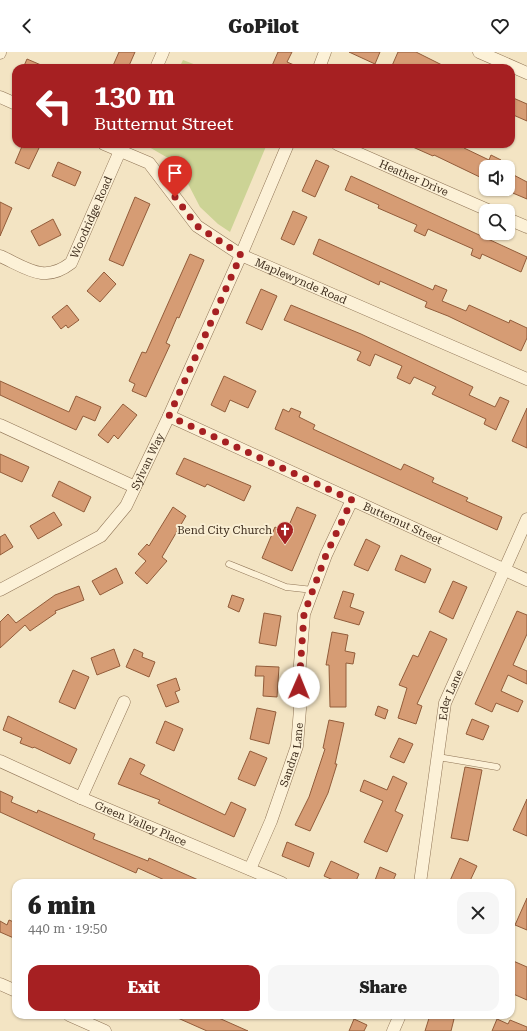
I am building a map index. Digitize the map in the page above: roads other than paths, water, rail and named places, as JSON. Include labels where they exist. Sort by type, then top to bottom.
[{"type":"street","points":[[158,64],[163,52]]},
{"type":"street","points":[[320,64],[325,52]]},
{"type":"street","points":[[479,52],[506,64]]},
{"type":"street","points":[[515,68],[527,73]]},
{"type":"street","points":[[0,97],[12,102]]},
{"type":"street","name":"Woodridge Road","points":[[0,256],[41,274],[61,271],[71,263],[121,148]]},
{"type":"street","name":"Maplewynde Road","points":[[123,148],[149,163],[197,226],[241,255],[527,379]]},
{"type":"street","name":"Sylvan Way","points":[[0,590],[101,536],[126,506],[169,416],[241,255],[286,148]]},
{"type":"street","name":"Heather Drive","points":[[346,148],[479,206]]},
{"type":"street","points":[[515,222],[527,227]]},
{"type":"street","name":"Butternut Street","points":[[169,416],[527,580]]},
{"type":"street","points":[[0,425],[135,487]]},
{"type":"street","name":"Sandra Lane","points":[[250,869],[271,821],[297,746],[300,709],[299,676],[304,614],[326,555],[352,500]]},
{"type":"street","name":"Eder Lane","points":[[421,879],[445,703],[506,570],[527,519]]},
{"type":"street","points":[[81,798],[124,702]]},
{"type":"street","name":"Green Valley Place","points":[[0,761],[81,798],[273,879]]},
{"type":"street","points":[[0,984],[12,989]]},
{"type":"street","points":[[78,1019],[105,1031]]},
{"type":"street","points":[[393,1031],[398,1019]]},
{"type":"lane","points":[[229,564],[286,587],[313,590]]},
{"type":"lane","points":[[438,757],[497,767]]},
{"type":"place","name":"Bend City Church","points":[[285,545]]}]
